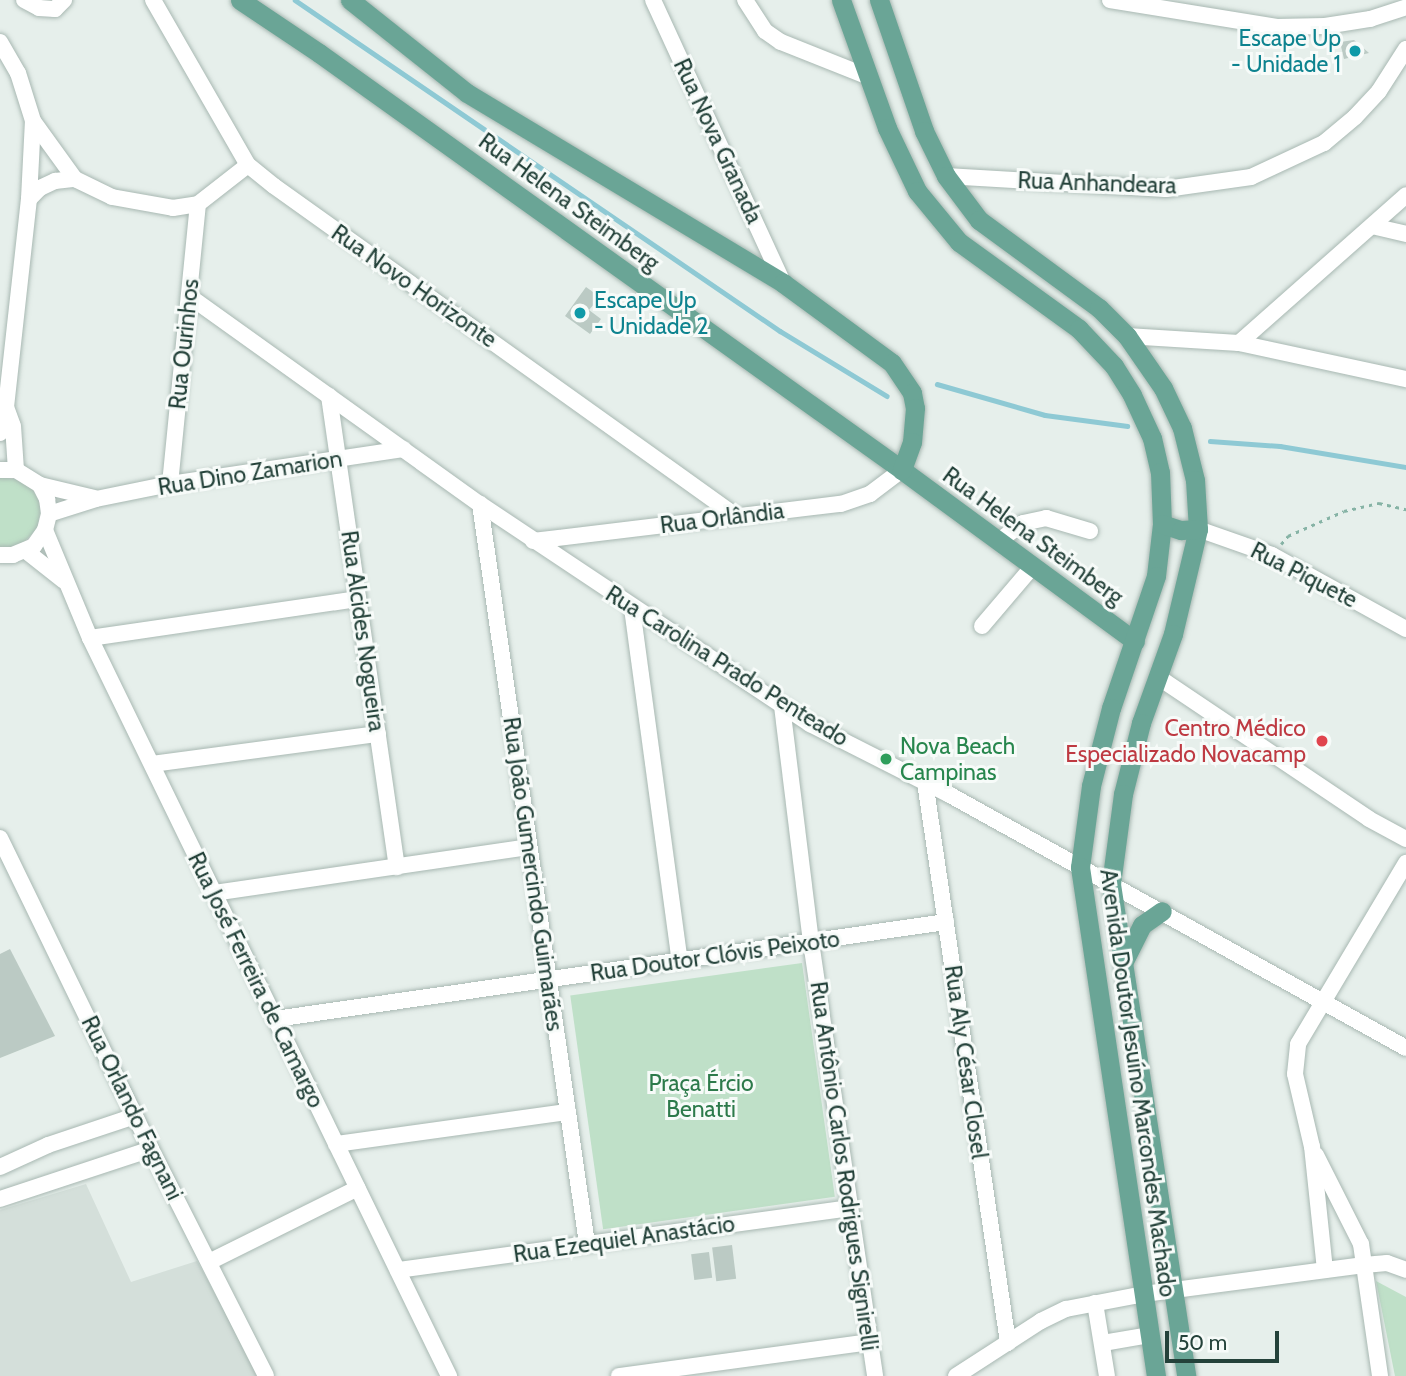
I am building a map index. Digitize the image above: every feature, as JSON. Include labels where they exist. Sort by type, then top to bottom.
[{"type":"main road","name":"Rua Helena Steimberg","points":[[240,0],[330,61],[902,470],[1135,641]]},
{"type":"main road","name":"Rua Helena Steimberg","points":[[350,0],[467,93],[783,283],[892,363],[912,393],[915,420],[912,442],[902,470]]},
{"type":"main road","name":"Avenida Doutor Jesuíno Marcondes Machado","points":[[841,0],[887,128],[917,191],[959,242],[1014,279],[1090,340],[1114,366],[1132,395],[1152,438],[1160,472],[1162,524],[1156,576],[1111,708],[1091,786],[1080,867],[1156,1376]]},
{"type":"main road","name":"Avenida Doutor Jesuíno Marcondes Machado","points":[[879,0],[925,131],[946,176],[979,220],[1042,264],[1110,318],[1127,336],[1163,388],[1182,428],[1195,480],[1198,528],[1177,620],[1141,723],[1123,794],[1111,884],[1186,1376]]},
{"type":"main road","points":[[1090,340],[1095,323],[1110,318]]},
{"type":"main road","points":[[1162,524],[1181,530],[1198,528]]},
{"type":"main road","points":[[1091,786],[1123,794]]},
{"type":"main road","points":[[1124,962],[1142,925],[1162,911]]},
{"type":"street","points":[[24,0],[39,8],[55,9],[64,0]]},
{"type":"street","name":"Rua Novo Horizonte","points":[[153,0],[248,165],[736,516]]},
{"type":"street","name":"Rua Nova Granada","points":[[653,0],[783,283]]},
{"type":"street","points":[[745,0],[765,30],[781,42],[869,77]]},
{"type":"street","points":[[1110,0],[1277,27],[1325,26],[1370,19],[1406,7]]},
{"type":"street","points":[[0,42],[18,73],[33,121],[75,179],[112,197],[144,205],[173,208],[198,204],[248,165]]},
{"type":"street","name":"Rua Anhandeara","points":[[946,176],[1166,190],[1251,177],[1324,143],[1355,117],[1379,91],[1406,49]]},
{"type":"street","points":[[0,433],[6,407],[29,199],[33,121]]},
{"type":"street","points":[[29,199],[40,188],[55,181],[75,179]]},
{"type":"street","points":[[1239,343],[1406,195]]},
{"type":"street","name":"Rua Ourinhos","points":[[170,484],[198,204]]},
{"type":"street","points":[[1372,226],[1406,234]]},
{"type":"street","name":"Rua Carolina Prado Penteado","points":[[190,296],[480,504],[632,608],[810,724],[925,782],[1162,911],[1320,1003],[1406,1048]]},
{"type":"street","points":[[1127,336],[1239,343],[1406,379]]},
{"type":"street","name":"Rua Alcides Nogueira","points":[[329,396],[397,867]]},
{"type":"street","points":[[6,407],[13,426],[8,470]]},
{"type":"street","name":"Rua Dino Zamarion","points":[[47,522],[96,499],[170,484],[403,449]]},
{"type":"street","name":"Rua Dino Zamarion","points":[[8,470],[40,485],[96,499]]},
{"type":"street","name":"Rua Orlândia","points":[[534,541],[841,503],[870,494],[902,470]]},
{"type":"street","name":"Rua José Ferreira de Camargo","points":[[40,485],[47,499],[47,522],[65,583],[90,638],[449,1376]]},
{"type":"street","name":"Rua João Gumercindo Guimarães","points":[[480,504],[587,1244]]},
{"type":"street","points":[[999,541],[1023,523],[1046,518],[1090,531]]},
{"type":"street","points":[[0,555],[26,551],[47,522]]},
{"type":"street","name":"Rua Piquete","points":[[1198,528],[1272,555],[1406,629]]},
{"type":"street","name":"Rua José Ferreira de Camargo","points":[[26,551],[65,583]]},
{"type":"street","points":[[982,626],[1033,566]]},
{"type":"street","points":[[90,638],[358,599]]},
{"type":"street","points":[[632,608],[680,961]]},
{"type":"street","points":[[1158,677],[1370,819],[1406,839]]},
{"type":"street","name":"Rua Antônio Carlos Rodrigues Signirelli","points":[[782,706],[811,942],[875,1376]]},
{"type":"street","points":[[152,764],[378,734]]},
{"type":"street","name":"Rua Aly César Closel","points":[[925,782],[1007,1343]]},
{"type":"street","name":"Rua Orlando Fagnani","points":[[0,838],[151,1149],[266,1376]]},
{"type":"street","points":[[214,893],[529,847]]},
{"type":"street","points":[[1325,1270],[1312,1147],[1295,1074],[1298,1044],[1320,1003],[1406,863]]},
{"type":"street","name":"Rua Doutor Clóvis Peixoto","points":[[275,1018],[549,981],[946,922]]},
{"type":"street","points":[[336,1144],[568,1112]]},
{"type":"street","points":[[0,1167],[48,1145],[135,1116]]},
{"type":"street","points":[[1312,1147],[1358,1233],[1380,1376]]},
{"type":"street","points":[[0,1199],[151,1149]]},
{"type":"street","points":[[209,1262],[358,1188]]},
{"type":"street","name":"Rua Ezequiel Anastácio","points":[[398,1270],[850,1208]]},
{"type":"street","points":[[956,1376],[1066,1309],[1144,1294],[1364,1265],[1387,1264],[1406,1270]]},
{"type":"street","points":[[1095,1303],[1107,1376]]},
{"type":"street","points":[[1103,1343],[1150,1335]]},
{"type":"street","points":[[619,1376],[870,1342]]},
{"type":"path","points":[[1272,555],[1288,536],[1344,511],[1379,503],[1406,509]]},
{"type":"shaded area","points":[[86,1184],[131,1282],[197,1261],[261,1376],[0,1376],[0,1210]]},
{"type":"green space","points":[[0,477],[21,480],[31,486],[41,505],[38,528],[22,544],[10,548],[0,547]]},
{"type":"green space","name":"Praça Ércio Benatti","points":[[802,963],[835,1197],[603,1229],[570,996]]},
{"type":"green space","points":[[1376,1281],[1406,1297],[1406,1376],[1395,1376]]},
{"type":"building","name":"Escape Up - Unidade 1","points":[[1354,40],[1369,53],[1344,59],[1340,42]]},
{"type":"building","name":"Escape Up - Unidade 2","points":[[586,287],[600,297],[589,310],[601,319],[590,334],[565,316]]},
{"type":"building","points":[[10,949],[55,1036],[0,1058],[0,954]]},
{"type":"building","points":[[732,1245],[736,1279],[716,1281],[712,1247]]},
{"type":"building","points":[[709,1252],[712,1278],[694,1280],[691,1254]]},
{"type":"waterway","points":[[295,0],[780,331],[887,396]]},
{"type":"waterway","points":[[937,384],[1045,415],[1127,426]]},
{"type":"waterway","points":[[1210,441],[1280,446],[1406,467]]},
{"type":"place","name":"Escape Up - Unidade 1","points":[[1355,51]]},
{"type":"place","name":"Escape Up - Unidade 2","points":[[580,313]]},
{"type":"place","name":"Centro Médico Especializado Novacamp","points":[[1322,741]]},
{"type":"place","name":"Nova Beach Campinas","points":[[886,759]]}]
